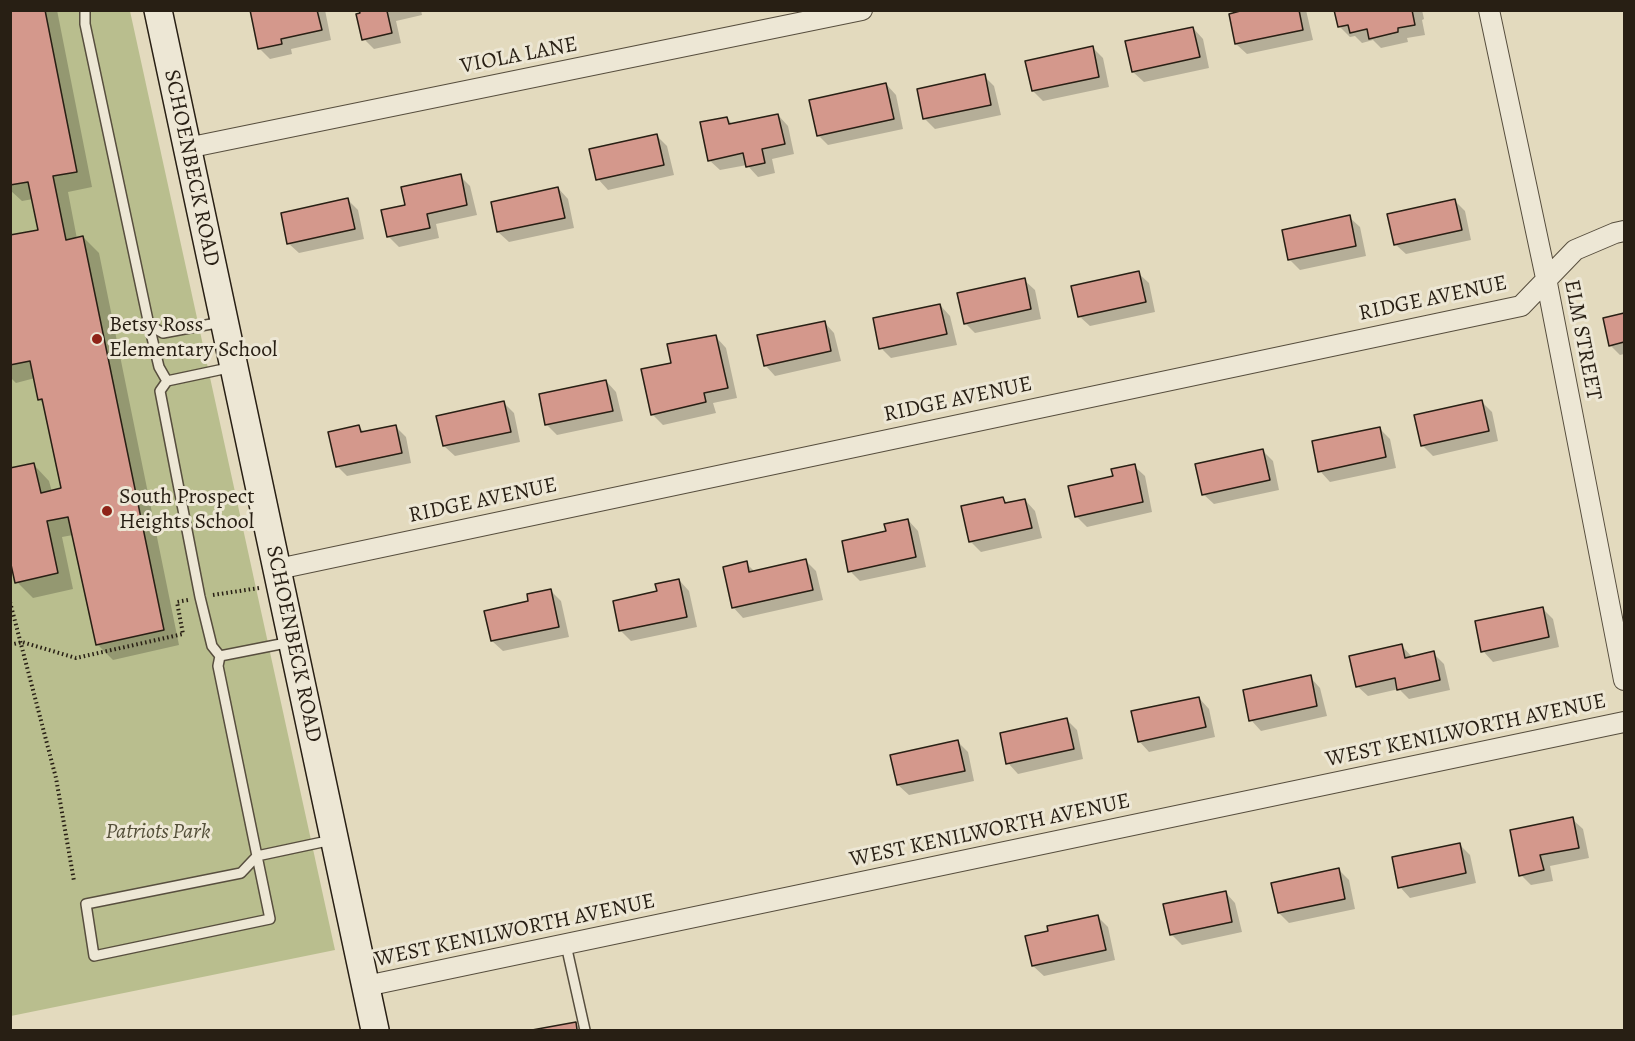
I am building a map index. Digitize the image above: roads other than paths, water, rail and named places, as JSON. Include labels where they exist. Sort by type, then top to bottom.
[{"type":"main road","name":"SCHOENBECK ROAD","points":[[158,10],[375,1030]]},
{"type":"street","name":"VIOLA LANE","points":[[187,148],[862,10]]},
{"type":"street","name":"ELM STREET","points":[[1489,10],[1546,278],[1624,680]]},
{"type":"street","name":"RIDGE AVENUE","points":[[279,577],[1521,306],[1575,250],[1624,231]]},
{"type":"street","name":"WEST KENILWORTH AVENUE","points":[[366,986],[1624,722]]},
{"type":"lane","points":[[86,10],[85,24],[149,325],[159,368],[167,381]]},
{"type":"lane","points":[[149,325],[163,333],[224,321]]},
{"type":"lane","points":[[234,367],[167,381],[160,391],[200,597],[212,646],[220,656],[219,666],[257,856],[270,920],[94,956],[86,904],[241,873],[257,856],[335,840]]},
{"type":"lane","points":[[220,656],[293,642]]},
{"type":"lane","points":[[566,945],[585,1030]]},
{"type":"place","name":"Betsy Ross Elementary School","points":[[97,339]]},
{"type":"place","name":"South Prospect Heights School","points":[[107,511]]},
{"type":"park label","name":"Patriots Park","points":[[158,833]]}]
